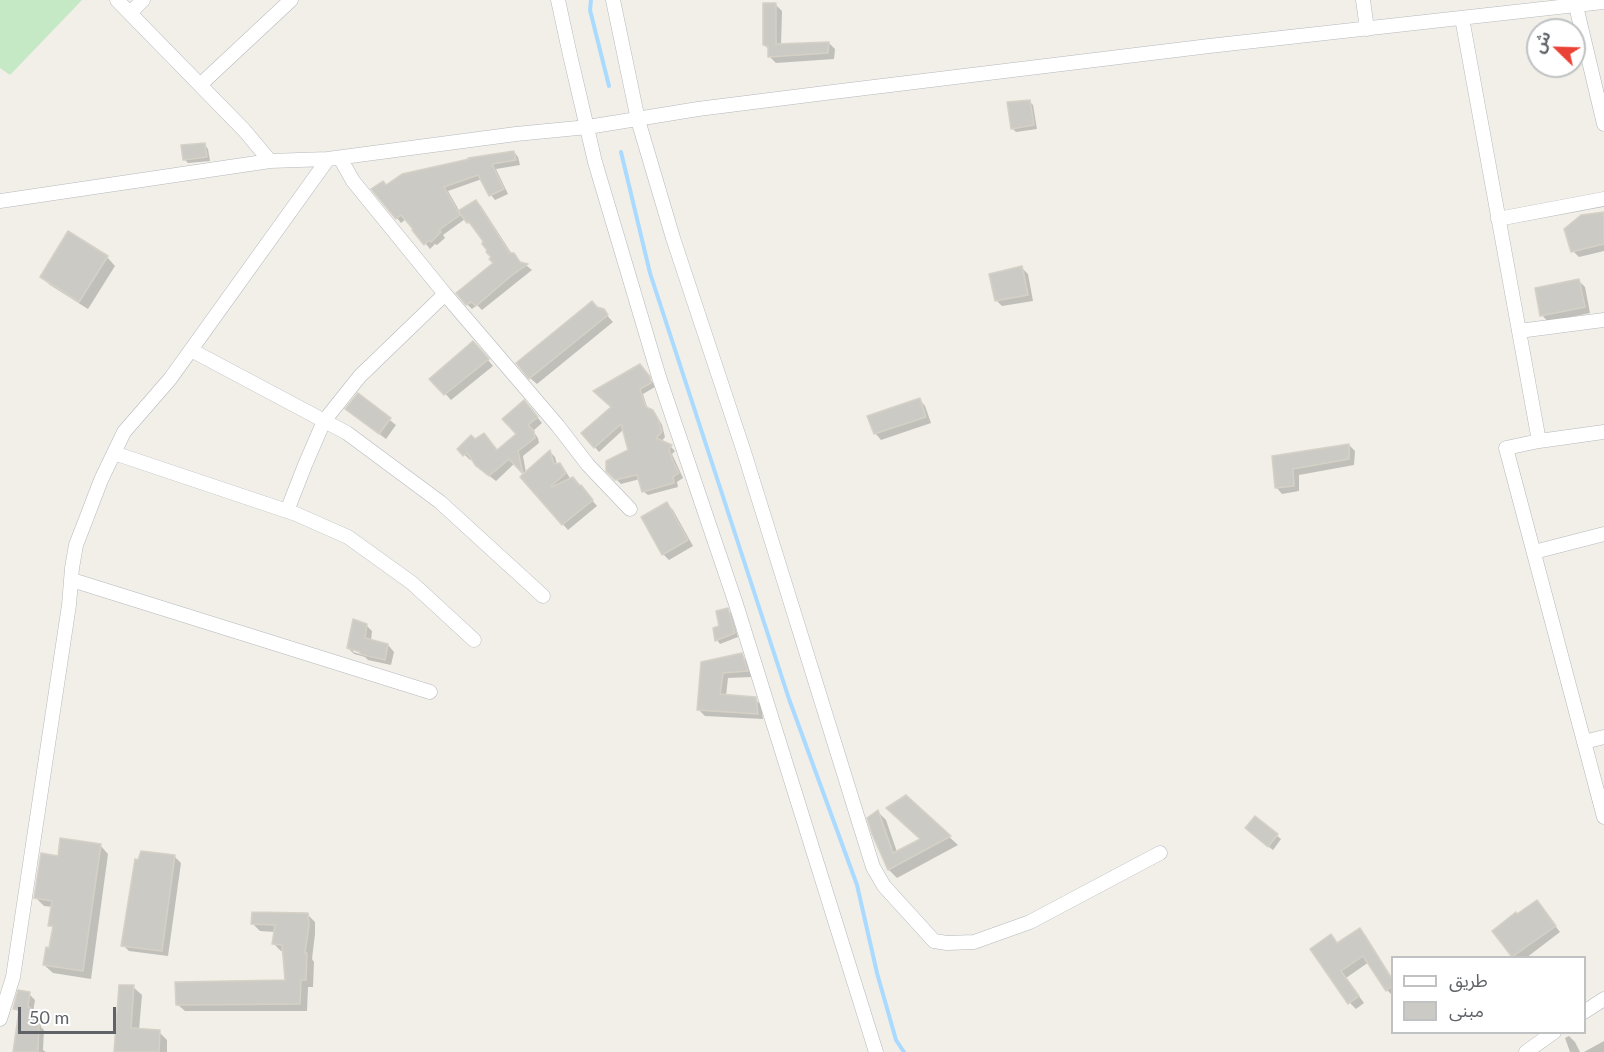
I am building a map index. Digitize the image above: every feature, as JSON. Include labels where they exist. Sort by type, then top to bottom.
[{"type":"street","points":[[117,0],[244,130],[270,161]]},
{"type":"street","points":[[130,13],[143,0]]},
{"type":"street","points":[[200,85],[291,0]]},
{"type":"street","points":[[558,0],[595,162],[659,377],[736,604],[876,1052]]},
{"type":"street","points":[[614,0],[638,120],[673,238],[744,452],[873,867],[884,886],[934,940],[947,943],[974,942],[1030,922],[1160,853]]},
{"type":"street","points":[[1362,0],[1367,29]]},
{"type":"street","points":[[0,201],[270,161],[334,159],[516,134],[588,127],[698,109],[1209,46],[1604,3]]},
{"type":"street","points":[[1576,6],[1604,124]]},
{"type":"street","points":[[1462,18],[1539,441]]},
{"type":"street","points":[[334,159],[558,426],[588,465],[630,509]]},
{"type":"street","points":[[0,1019],[13,976],[76,545],[124,432],[170,379],[334,159]]},
{"type":"street","points":[[1498,219],[1604,200]]},
{"type":"street","points":[[287,512],[324,421],[360,376],[445,294]]},
{"type":"street","points":[[1519,331],[1604,320]]},
{"type":"street","points":[[191,351],[347,433],[440,502],[543,596]]},
{"type":"street","points":[[1604,432],[1506,448],[1604,817]]},
{"type":"street","points":[[114,453],[287,512],[348,537],[412,583],[474,640]]},
{"type":"street","points":[[1534,552],[1604,534]]},
{"type":"street","points":[[72,580],[430,692]]},
{"type":"street","points":[[1584,742],[1604,737]]},
{"type":"street","points":[[1586,1011],[1604,999]]},
{"type":"street","points":[[1526,1052],[1551,1034]]},
{"type":"green space","points":[[0,0],[82,0],[10,75],[0,68]]},
{"type":"building","points":[[763,3],[776,3],[776,44],[829,42],[828,53],[768,57],[768,46],[763,45]]},
{"type":"building","points":[[1030,100],[1034,125],[1011,129],[1007,102]]},
{"type":"building","points":[[205,143],[207,157],[183,160],[181,145]]},
{"type":"building","points":[[514,151],[516,160],[492,164],[504,189],[489,196],[478,175],[444,187],[460,215],[439,230],[441,232],[431,242],[429,240],[424,245],[401,215],[396,219],[371,189],[383,181],[386,185],[402,174],[468,158]]},
{"type":"building","points":[[476,200],[510,253],[514,253],[520,262],[528,264],[476,306],[471,302],[466,305],[456,293],[493,263],[482,244],[483,241],[458,211]]},
{"type":"building","points":[[1604,212],[1604,244],[1571,252],[1564,229],[1581,215]]},
{"type":"building","points":[[68,231],[108,256],[79,302],[40,277]]},
{"type":"building","points":[[1022,266],[1028,295],[995,301],[989,274]]},
{"type":"building","points":[[1579,279],[1585,307],[1540,316],[1535,288]]},
{"type":"building","points":[[592,301],[597,307],[604,309],[608,315],[529,379],[516,363]]},
{"type":"building","points":[[473,341],[489,359],[444,395],[429,379]]},
{"type":"building","points":[[640,364],[650,377],[651,383],[640,389],[646,407],[653,410],[662,432],[656,438],[672,445],[669,449],[679,473],[673,477],[674,483],[642,492],[637,475],[615,480],[606,471],[606,461],[628,450],[621,424],[594,448],[581,433],[611,407],[593,391]]},
{"type":"building","points":[[358,393],[391,418],[379,434],[345,409]]},
{"type":"building","points":[[920,398],[926,417],[874,434],[867,416]]},
{"type":"building","points":[[524,400],[538,417],[528,425],[534,431],[535,438],[518,451],[523,474],[509,459],[489,476],[476,466],[467,453],[463,456],[457,449],[471,435],[475,439],[484,433],[497,450],[516,434],[502,419]]},
{"type":"building","points":[[1349,444],[1349,459],[1293,469],[1294,486],[1275,488],[1272,456]]},
{"type":"building","points":[[550,450],[554,464],[560,463],[566,473],[551,486],[573,477],[593,500],[562,525],[520,477]]},
{"type":"building","points":[[667,502],[688,540],[662,555],[641,517]]},
{"type":"building","points":[[728,608],[735,633],[715,641],[713,628],[719,626],[716,611]]},
{"type":"building","points":[[353,619],[367,624],[365,638],[388,644],[385,660],[360,654],[360,652],[347,648]]},
{"type":"building","points":[[742,653],[748,671],[723,673],[720,694],[756,697],[758,714],[697,710],[701,662]]},
{"type":"building","points":[[906,795],[951,836],[888,870],[867,818],[878,810],[893,853],[920,839],[886,808]]},
{"type":"building","points":[[1255,816],[1278,834],[1268,847],[1245,828]]},
{"type":"building","points":[[60,838],[101,844],[83,971],[43,965],[53,926],[48,926],[52,901],[34,898],[41,853],[58,856]]},
{"type":"building","points":[[141,851],[175,855],[162,951],[121,946],[135,859],[138,860]]},
{"type":"building","points":[[1537,900],[1556,926],[1511,956],[1492,931],[1516,912],[1517,914]]},
{"type":"building","points":[[252,912],[308,913],[309,925],[305,953],[307,953],[306,980],[301,980],[300,1004],[176,1005],[175,982],[285,980],[282,945],[272,944],[275,925],[251,924]]},
{"type":"building","points":[[1360,928],[1391,977],[1391,987],[1386,991],[1363,956],[1341,971],[1359,996],[1348,1004],[1310,949],[1331,934],[1337,943]]},
{"type":"building","points":[[119,985],[134,985],[131,1028],[160,1030],[159,1052],[114,1052]]},
{"type":"building","points":[[18,990],[30,992],[28,1006],[35,1012],[36,1023],[39,1023],[38,1052],[13,1052],[19,1010],[13,1009]]},
{"type":"waterway","points":[[591,0],[590,10],[609,86]]},
{"type":"waterway","points":[[621,152],[650,273],[789,699],[857,885],[877,973],[896,1040],[904,1052]]}]
